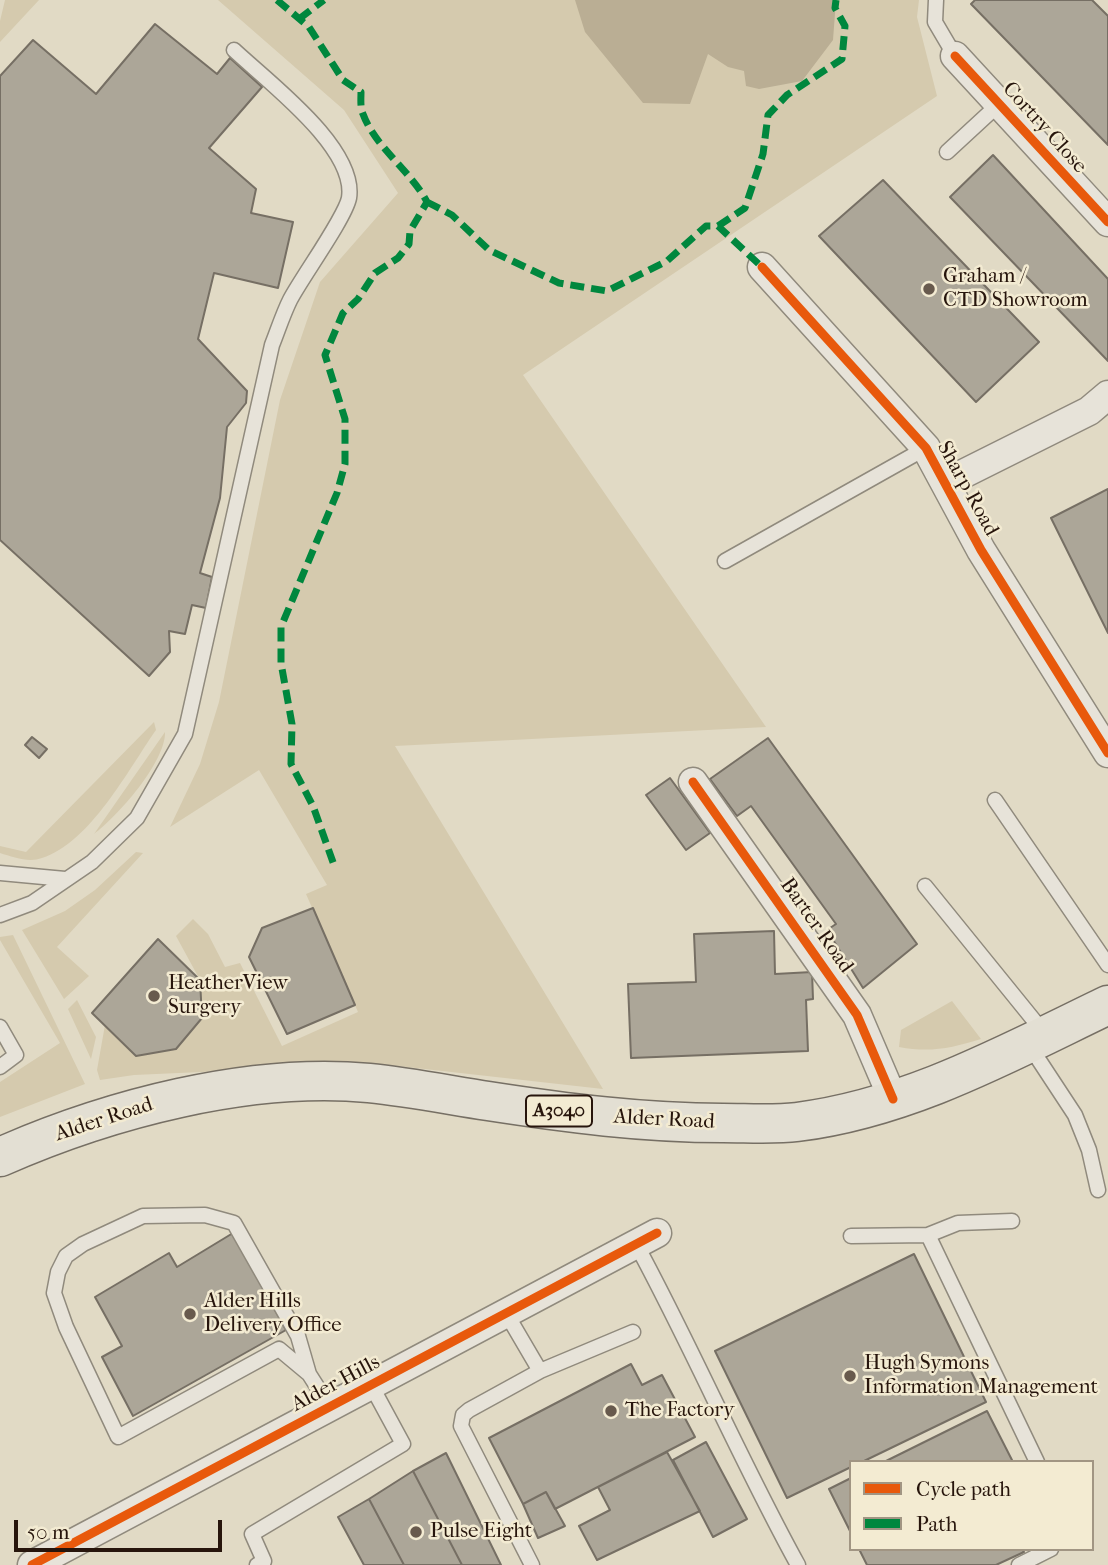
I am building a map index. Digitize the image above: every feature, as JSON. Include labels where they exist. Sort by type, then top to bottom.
[{"type":"main road","name":"Alder Road","points":[[0,1157],[107,1117],[161,1101],[215,1092],[324,1082],[368,1083],[524,1107],[672,1123],[797,1122],[932,1088],[1108,1005]]},
{"type":"street","name":"Cortry Close","points":[[955,56],[1108,222]]},
{"type":"street","name":"Sharp Road","points":[[762,267],[926,448],[947,482],[981,550],[1108,753]]},
{"type":"street","points":[[947,482],[1089,411],[1108,395]]},
{"type":"street","name":"Barter Road","points":[[693,782],[857,1015],[893,1099]]},
{"type":"street","name":"Alder Hills","points":[[32,1565],[646,1238]]},
{"type":"lane","points":[[936,0],[934,22],[955,56]]},
{"type":"lane","points":[[0,915],[32,903],[92,862],[137,818],[185,734],[272,345],[289,301],[349,201],[348,174],[338,156],[302,113],[234,50]]},
{"type":"lane","points":[[947,152],[999,104]]},
{"type":"lane","points":[[725,561],[926,448]]},
{"type":"lane","points":[[995,800],[1108,965]]},
{"type":"lane","points":[[0,873],[65,879]]},
{"type":"lane","points":[[925,886],[1037,1040],[1079,1123],[1098,1191]]},
{"type":"lane","points":[[0,1027],[16,1055],[0,1067]]},
{"type":"lane","points":[[309,1374],[279,1349],[118,1437],[66,1327],[54,1293],[58,1272],[66,1256],[83,1244],[143,1216],[205,1215],[234,1223],[298,1336],[309,1374],[330,1407]]},
{"type":"lane","points":[[851,1236],[928,1235],[958,1223],[1012,1222]]},
{"type":"lane","points":[[928,1235],[1036,1460]]},
{"type":"lane","points":[[646,1238],[679,1322],[765,1507],[798,1565]]},
{"type":"lane","points":[[506,1313],[540,1371]]},
{"type":"lane","points":[[532,1565],[461,1426],[463,1415],[540,1371],[633,1332]]},
{"type":"lane","points":[[257,1565],[264,1561],[252,1534],[403,1444],[371,1385]]},
{"type":"lane","points":[[1019,1565],[1047,1551]]},
{"type":"shaded area","points":[[5,0],[39,0],[0,42],[0,21]]},
{"type":"shaded area","points":[[218,0],[919,0],[917,17],[937,96],[523,375],[766,727],[395,746],[603,1089],[380,1064],[134,1075],[100,1080],[97,1070],[105,1025],[202,1018],[200,980],[176,936],[193,919],[208,934],[225,967],[240,963],[282,1046],[358,1012],[306,894],[327,885],[259,770],[170,827],[200,764],[219,702],[280,400],[320,282],[398,193],[344,110]]},
{"type":"shaded area","points":[[575,0],[836,0],[833,40],[802,81],[759,89],[746,86],[744,71],[728,67],[708,54],[690,104],[643,103],[585,32]]},
{"type":"shaded area","points":[[154,722],[156,730],[120,784],[76,837],[60,850],[42,858],[21,859],[0,853],[0,846],[26,852]]},
{"type":"shaded area","points":[[165,732],[158,758],[149,773],[127,802],[94,834]]},
{"type":"shaded area","points":[[136,852],[143,853],[57,947],[89,976],[64,999],[22,930],[65,911],[95,890]]},
{"type":"shaded area","points":[[13,935],[85,1084],[0,1117],[0,1082],[60,1043],[0,940],[0,937]]},
{"type":"shaded area","points":[[77,1000],[96,1037],[91,1059],[68,1009]]},
{"type":"shaded area","points":[[952,1001],[981,1039],[941,1049],[899,1047],[901,1030]]},
{"type":"building","points":[[975,0],[1092,0],[1108,16],[1108,145],[971,4]]},
{"type":"building","points":[[155,24],[217,74],[230,58],[262,87],[209,148],[256,189],[251,213],[293,222],[278,288],[214,273],[198,339],[247,391],[246,403],[227,427],[220,498],[200,573],[212,577],[206,608],[192,605],[185,634],[169,631],[170,652],[149,676],[0,540],[0,76],[33,40],[96,94]]},
{"type":"building","points":[[993,155],[1108,279],[1108,361],[950,197]]},
{"type":"building","name":"Graham / CTD Showroom","points":[[883,180],[1039,342],[976,402],[819,236]]},
{"type":"building","points":[[1108,489],[1108,633],[1051,518]]},
{"type":"building","points":[[32,737],[47,749],[39,758],[25,745]]},
{"type":"building","points":[[768,738],[917,944],[863,988],[827,930],[836,924],[751,806],[737,816],[710,779]]},
{"type":"building","points":[[670,778],[710,833],[686,850],[646,795]]},
{"type":"building","points":[[313,908],[355,1005],[287,1034],[249,957],[262,928]]},
{"type":"building","points":[[774,931],[775,974],[812,972],[813,999],[806,1000],[808,1051],[631,1058],[628,984],[696,982],[694,934]]},
{"type":"building","name":"HeatherView Surgery","points":[[158,939],[200,980],[202,1018],[176,1049],[136,1056],[92,1013]]},
{"type":"building","name":"Alder Hills Delivery Office","points":[[233,1233],[286,1330],[133,1416],[102,1357],[122,1346],[95,1297],[169,1253],[177,1267]]},
{"type":"building","name":"Hugh Symons Information Management","points":[[914,1254],[986,1402],[866,1460],[849,1460],[849,1468],[787,1498],[715,1351]]},
{"type":"building","name":"The Factory","points":[[631,1364],[642,1385],[662,1375],[695,1437],[555,1509],[546,1492],[523,1504],[489,1438]]},
{"type":"building","points":[[987,1411],[1012,1460],[888,1460]]},
{"type":"building","points":[[706,1442],[747,1519],[713,1537],[673,1460]]},
{"type":"building","points":[[667,1452],[700,1511],[597,1560],[579,1526],[610,1510],[598,1487]]},
{"type":"building","points":[[446,1453],[501,1565],[462,1565],[413,1471]]},
{"type":"building","name":"Pulse Eight","points":[[413,1471],[462,1565],[404,1565],[369,1499]]},
{"type":"building","points":[[849,1479],[849,1529],[829,1489]]},
{"type":"building","points":[[546,1492],[565,1526],[538,1538],[523,1504]]},
{"type":"building","points":[[369,1499],[404,1565],[364,1565],[338,1517]]},
{"type":"building","points":[[860,1551],[1024,1552],[996,1565],[867,1565]]},
{"type":"marked path","points":[[277,0],[309,27],[343,80],[361,92],[361,109],[369,126],[427,202],[410,231],[409,244],[398,258],[375,273],[358,299],[343,313],[325,355],[345,419],[345,464],[337,493],[281,627],[281,663],[292,724],[291,764],[313,806],[334,865]]},
{"type":"marked path","points":[[299,19],[324,0]]},
{"type":"marked path","points":[[718,226],[745,208],[763,154],[768,115],[787,95],[842,59],[845,26],[835,8],[836,0]]},
{"type":"marked path","points":[[427,202],[452,215],[489,250],[559,283],[607,291],[667,261],[706,226],[718,226],[762,267]]},
{"type":"cycle path","points":[[955,56],[1108,222]]},
{"type":"cycle path","points":[[762,267],[926,448],[981,550],[1108,753]]},
{"type":"cycle path","points":[[693,782],[857,1015],[893,1099]]},
{"type":"cycle path","points":[[32,1565],[657,1233]]},
{"type":"place","name":"Graham / CTD Showroom","points":[[929,289]]},
{"type":"place","name":"HeatherView Surgery","points":[[154,996]]},
{"type":"place","name":"Alder Hills Delivery Office","points":[[190,1314]]},
{"type":"place","name":"Hugh Symons Information Management","points":[[850,1376]]},
{"type":"place","name":"The Factory","points":[[611,1411]]},
{"type":"place","name":"Pulse Eight","points":[[416,1532]]}]
